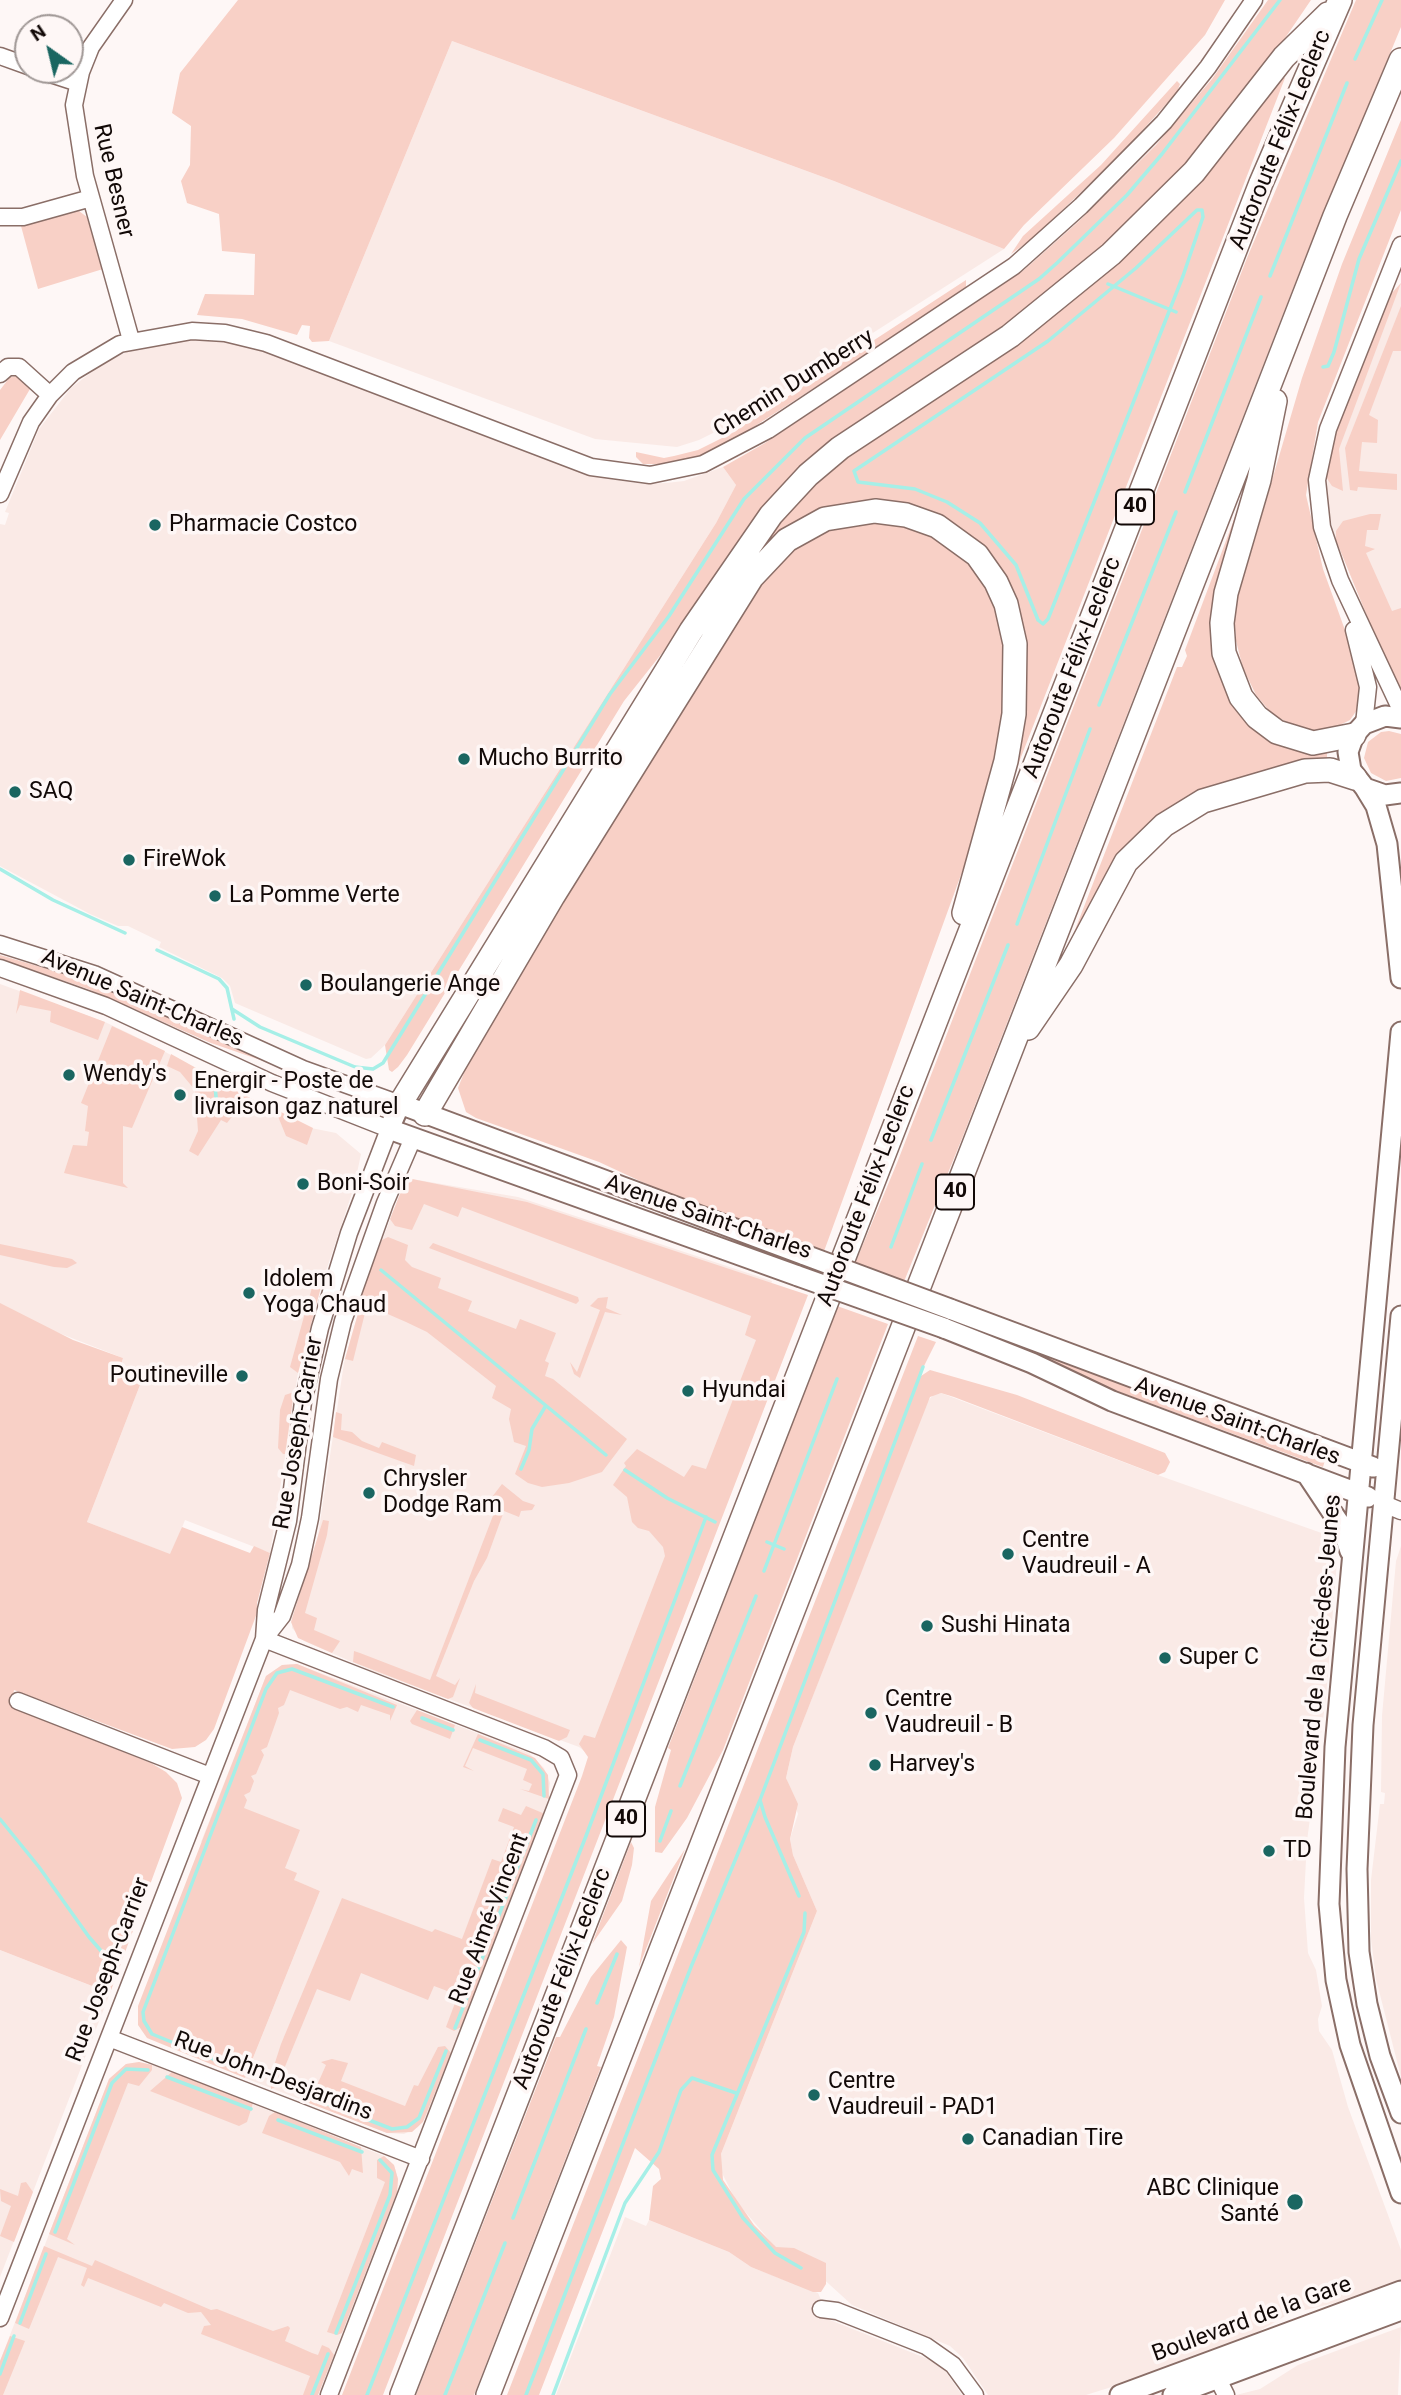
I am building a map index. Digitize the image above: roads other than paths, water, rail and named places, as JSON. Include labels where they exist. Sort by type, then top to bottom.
[{"type":"highway","name":"Autoroute Félix-Leclerc","points":[[402,2395],[1261,183],[1339,2]]},
{"type":"highway","points":[[400,1104],[699,618],[771,515],[808,475],[840,448],[1010,336],[1111,254],[1194,172],[1284,57],[1339,2]]},
{"type":"highway","name":"40","points":[[488,2395],[1358,158],[1401,60]]},
{"type":"highway","points":[[1287,340],[1259,480],[1226,593],[1222,623],[1224,653],[1241,697],[1266,725],[1289,737],[1313,743],[1359,729]]},
{"type":"highway","points":[[425,1114],[546,908],[751,577],[787,540],[810,526],[840,515],[875,511],[898,514],[922,520],[953,535],[977,555],[996,582],[1013,627],[1016,689],[1011,737],[939,1011]]},
{"type":"highway","points":[[1005,1063],[1071,965],[1121,869],[1164,825],[1203,801],[1305,771],[1330,770],[1360,783]]},
{"type":"main road","points":[[1401,718],[1385,716],[1359,729],[1348,761],[1376,806],[1387,844],[1401,978]]},
{"type":"main road","points":[[1360,783],[1378,794],[1401,793]]},
{"type":"main road","name":"Boulevard de la Cité-des-Jeunes","points":[[1401,1032],[1333,1787],[1330,1931],[1339,1997],[1354,2063],[1401,2193]]},
{"type":"main road","name":"Avenue Saint-Charles","points":[[400,1104],[805,1255],[947,1319],[1112,1401],[1392,1507]]},
{"type":"main road","name":"Rue Joseph-Carrier","points":[[389,1129],[400,1104]]},
{"type":"main road","name":"Rue Joseph-Carrier","points":[[413,1138],[425,1114]]},
{"type":"main road","name":"Avenue Saint-Charles","points":[[389,1129],[798,1276],[947,1319],[1362,1462],[1394,1476]]},
{"type":"main road","points":[[1401,1316],[1392,1507],[1362,1743],[1357,1900],[1359,1952],[1369,2014],[1380,2056],[1401,2113]]},
{"type":"main road","points":[[1306,1473],[1342,1527],[1353,1560]]},
{"type":"main road","name":"Boulevard de la Gare","points":[[1120,2395],[1218,2379],[1401,2291]]},
{"type":"main road","name":"Boulevard de la Gare","points":[[1172,2395],[1401,2310]]},
{"type":"street","name":"Rue Besner","points":[[84,66],[91,47],[124,0]]},
{"type":"street","name":"Chemin Dumberry","points":[[0,494],[6,461],[25,431],[50,395],[92,358],[131,340],[192,331],[237,335],[591,467],[636,475],[687,469],[718,458],[768,430],[1014,266],[1081,206],[1164,122],[1208,67],[1254,0]]},
{"type":"street","name":"Rue Besner","points":[[78,84],[74,105],[76,133],[91,198],[131,340]]},
{"type":"street","points":[[0,218],[23,217],[91,198]]},
{"type":"street","points":[[1359,729],[1367,682],[1320,514],[1317,480],[1320,455],[1331,420],[1401,245]]},
{"type":"street","points":[[0,374],[8,368],[19,367],[50,395]]},
{"type":"street","points":[[1340,580],[1401,710]]},
{"type":"street","name":"Avenue Saint-Charles","points":[[0,944],[94,974],[303,1069],[400,1104]]},
{"type":"street","name":"Avenue Saint-Charles","points":[[0,968],[106,1006],[272,1083],[389,1129]]},
{"type":"street","name":"Rue Joseph-Carrier","points":[[264,1639],[266,1610],[289,1516],[310,1367],[337,1268],[389,1129]]},
{"type":"street","name":"Rue Joseph-Carrier","points":[[0,2318],[264,1639],[282,1616],[300,1565],[310,1518],[329,1379],[343,1321],[388,1195],[413,1138]]},
{"type":"street","name":"Rue Aimé-Vincent","points":[[264,1639],[544,1748],[561,1758],[567,1768],[559,1805],[329,2395]]},
{"type":"street","points":[[18,1702],[211,1776]]},
{"type":"street","name":"Rue John-Desjardins","points":[[109,2038],[421,2159]]},
{"type":"street","points":[[821,2309],[837,2311],[926,2346],[953,2365],[975,2395]]},
{"type":"waterway","points":[[232,1009],[260,1027],[355,1067],[373,1069],[383,1063],[610,694],[669,616],[744,499],[805,438],[1039,279],[1057,263],[1127,195],[1162,154],[1280,0]]},
{"type":"waterway","points":[[1355,59],[1382,0]]},
{"type":"waterway","points":[[1270,276],[1347,83]]},
{"type":"waterway","points":[[1323,367],[1328,366],[1334,352],[1359,259],[1401,161]]},
{"type":"waterway","points":[[1197,210],[1202,210],[1203,217],[1183,276],[1048,619],[1043,624],[1038,620],[1016,565],[980,523],[947,502],[915,489],[858,482],[854,471],[1048,341],[1136,268],[1197,210]]},
{"type":"waterway","points":[[1108,284],[1176,312]]},
{"type":"waterway","points":[[1185,492],[1261,297]]},
{"type":"waterway","points":[[1099,705],[1176,512]]},
{"type":"waterway","points":[[1017,924],[1090,729]]},
{"type":"waterway","points":[[0,869],[53,900],[125,933]]},
{"type":"waterway","points":[[931,1140],[1008,945]]},
{"type":"waterway","points":[[157,950],[219,979],[227,988],[234,1019]]},
{"type":"waterway","points":[[215,1086],[217,1107]]},
{"type":"waterway","points":[[891,1247],[922,1164]]},
{"type":"waterway","points":[[381,1270],[606,1455]]},
{"type":"waterway","points":[[799,1896],[760,1800],[923,1367]]},
{"type":"waterway","points":[[764,1571],[837,1379]]},
{"type":"waterway","points":[[521,1469],[529,1450],[532,1429],[545,1407]]},
{"type":"waterway","points":[[625,1470],[667,1498],[715,1522]]},
{"type":"waterway","points":[[367,2395],[586,1836],[706,1517]]},
{"type":"waterway","points":[[767,1542],[784,1549]]},
{"type":"waterway","points":[[680,1786],[756,1596]]},
{"type":"waterway","points":[[247,2073],[152,2034],[144,2021],[143,2012],[266,1689],[277,1673],[292,1669],[393,1707]]},
{"type":"waterway","points":[[422,1718],[453,1730]]},
{"type":"waterway","points":[[480,1740],[531,1760],[543,1774],[544,1796]]},
{"type":"waterway","points":[[526,2395],[691,1967],[760,1800]]},
{"type":"waterway","points":[[660,1841],[671,1811]]},
{"type":"waterway","points":[[0,1819],[39,1867],[89,1937],[116,1968]]},
{"type":"waterway","points":[[455,2028],[536,1820]]},
{"type":"waterway","points":[[801,2268],[775,2253],[743,2218],[713,2170],[712,2155],[804,1932],[805,1913]]},
{"type":"waterway","points":[[597,2003],[617,1954]]},
{"type":"waterway","points":[[513,2218],[586,2029]]},
{"type":"waterway","points":[[302,2094],[392,2129],[407,2127],[419,2118],[446,2051]]},
{"type":"waterway","points":[[55,2232],[112,2083],[126,2069],[148,2070]]},
{"type":"waterway","points":[[167,2077],[251,2109]]},
{"type":"waterway","points":[[553,2395],[625,2203],[659,2152],[681,2090],[692,2078],[736,2093]]},
{"type":"waterway","points":[[278,2120],[362,2152]]},
{"type":"waterway","points":[[336,2333],[390,2195],[392,2173],[380,2160]]},
{"type":"waterway","points":[[445,2395],[505,2243]]},
{"type":"waterway","points":[[20,2323],[46,2254]]},
{"type":"waterway","points":[[0,2374],[14,2336]]},
{"type":"waterway","points":[[312,2395],[328,2354]]},
{"type":"place","name":"Pharmacie Costco","points":[[155,525]]},
{"type":"place","name":"Mucho Burrito","points":[[464,759]]},
{"type":"place","name":"SAQ","points":[[15,792]]},
{"type":"place","name":"FireWok","points":[[129,860]]},
{"type":"place","name":"La Pomme Verte","points":[[215,896]]},
{"type":"place","name":"Boulangerie Ange","points":[[306,985]]},
{"type":"place","name":"Wendy's","points":[[69,1075]]},
{"type":"place","name":"Energir - Poste de livraison gaz naturel","points":[[180,1095]]},
{"type":"place","name":"Boni-Soir","points":[[303,1184]]},
{"type":"place","name":"Idolem Yoga Chaud","points":[[249,1293]]},
{"type":"place","name":"Poutineville","points":[[242,1376]]},
{"type":"place","name":"Hyundai","points":[[688,1391]]},
{"type":"place","name":"Chrysler Dodge Ram","points":[[369,1493]]},
{"type":"place","name":"Centre Vaudreuil - A","points":[[1008,1554]]},
{"type":"place","name":"Sushi Hinata","points":[[927,1626]]},
{"type":"place","name":"Super C","points":[[1165,1658]]},
{"type":"place","name":"Centre Vaudreuil - B","points":[[871,1713]]},
{"type":"place","name":"Harvey's","points":[[875,1765]]},
{"type":"place","name":"TD","points":[[1269,1851]]},
{"type":"place","name":"Centre Vaudreuil - PAD1","points":[[814,2095]]},
{"type":"place","name":"Canadian Tire","points":[[968,2139]]},
{"type":"place","name":"ABC Clinique Santé","points":[[1295,2202]]}]
